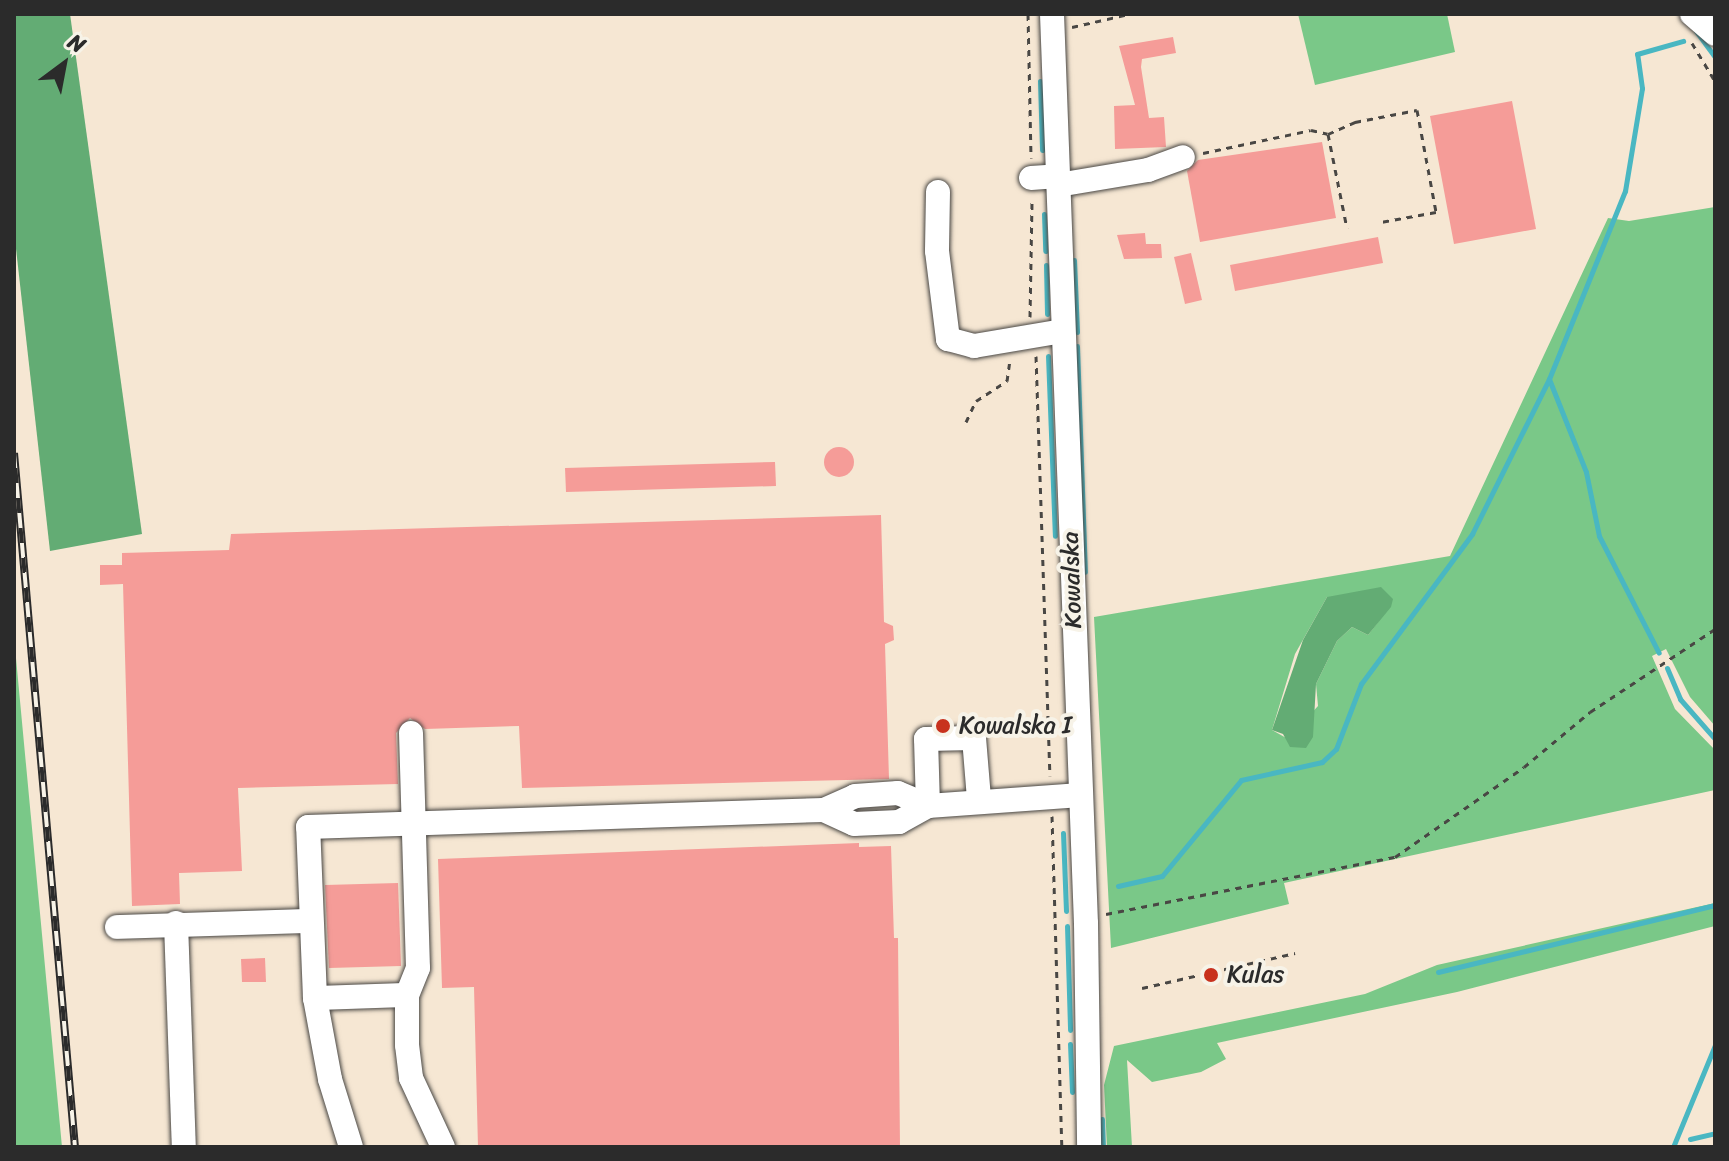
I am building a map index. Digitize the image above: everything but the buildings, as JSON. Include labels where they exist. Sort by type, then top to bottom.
[{"type":"street","name":"Kowalska","points":[[1052,22],[1086,915],[1089,1147]]},
{"type":"street","points":[[1690,24],[1715,34]]},
{"type":"street","points":[[1031,178],[1058,180],[1148,170],[1183,157]]},
{"type":"street","points":[[938,192],[938,261],[948,339],[974,346],[1063,331]]},
{"type":"street","points":[[411,733],[418,968],[407,995],[411,1078],[443,1147]]},
{"type":"street","points":[[928,806],[926,739],[974,738],[979,799]]},
{"type":"street","points":[[351,1147],[330,1079],[315,998],[308,827],[824,810],[854,824],[899,822],[928,806],[979,799],[1081,795]]},
{"type":"street","points":[[117,927],[310,921]]},
{"type":"street","points":[[176,923],[184,1147]]},
{"type":"street","points":[[315,998],[407,995]]},
{"type":"path","points":[[1028,14],[1033,247],[1028,259],[1034,325]]},
{"type":"path","points":[[1052,22],[1129,14]]},
{"type":"path","points":[[1690,24],[1715,81]]},
{"type":"path","points":[[1183,157],[1311,130],[1328,134],[1355,122],[1417,110],[1436,212],[1381,222]]},
{"type":"path","points":[[1328,134],[1347,228]]},
{"type":"path","points":[[966,422],[976,401],[1007,381],[1012,339]]},
{"type":"path","points":[[1036,344],[1050,775]]},
{"type":"path","points":[[1086,915],[1136,912],[1395,857],[1524,767],[1590,712],[1715,629]]},
{"type":"path","points":[[1051,810],[1062,1147]]},
{"type":"path","points":[[1142,988],[1295,953]]},
{"type":"green space","points":[[14,14],[70,14],[142,534],[50,551],[14,231]]},
{"type":"green space","points":[[1298,14],[1447,14],[1455,52],[1315,85]]},
{"type":"green space","points":[[1715,207],[1715,726],[1690,697],[1666,649],[1652,656],[1675,709],[1715,750],[1715,790],[1284,883],[1289,904],[1111,948],[1094,617],[1450,556],[1608,218],[1629,221]],"holes":[[[1327,597],[1379,621],[1368,635],[1352,627],[1337,641],[1316,684],[1318,706],[1288,739],[1272,730],[1295,654]]]},
{"type":"green space","points":[[1381,587],[1393,599],[1391,607],[1368,635],[1352,627],[1337,641],[1316,684],[1313,737],[1306,748],[1290,747],[1283,734],[1272,730],[1303,640],[1327,597]]},
{"type":"green space","points":[[14,637],[62,1147],[14,1147]]},
{"type":"green space","points":[[1715,903],[1715,926],[1457,992],[1217,1043],[1226,1059],[1201,1072],[1152,1082],[1127,1060],[1132,1147],[1107,1147],[1104,1085],[1114,1046],[1365,994],[1437,965]]},
{"type":"waterway","points":[[1696,31],[1715,57]]},
{"type":"waterway","points":[[1118,886],[1162,876],[1241,780],[1322,762],[1336,749],[1361,684],[1472,534],[1549,379],[1625,191],[1642,88],[1637,54],[1683,41]]},
{"type":"waterway","points":[[1040,81],[1042,150]]},
{"type":"waterway","points":[[1044,214],[1045,251]]},
{"type":"waterway","points":[[1074,260],[1077,332]]},
{"type":"waterway","points":[[1046,265],[1047,314]]},
{"type":"waterway","points":[[1077,346],[1085,572]]},
{"type":"waterway","points":[[1048,356],[1055,536]]},
{"type":"waterway","points":[[1549,379],[1586,472],[1599,536],[1659,653]]},
{"type":"waterway","points":[[1667,668],[1680,699],[1715,739]]},
{"type":"waterway","points":[[1063,833],[1066,911]]},
{"type":"waterway","points":[[1438,972],[1715,905]]},
{"type":"waterway","points":[[1067,926],[1070,1030]]},
{"type":"waterway","points":[[1070,1044],[1072,1092]]},
{"type":"waterway","points":[[1673,1147],[1715,1045]]},
{"type":"waterway","points":[[1102,1119],[1103,1147]]},
{"type":"waterway","points":[[1690,1139],[1715,1133]]},
{"type":"railway","points":[[14,453],[75,1147]]},
{"type":"place","name":"Kowalska I","points":[[943,726]]},
{"type":"place","name":"Kulas","points":[[1211,975]]}]
